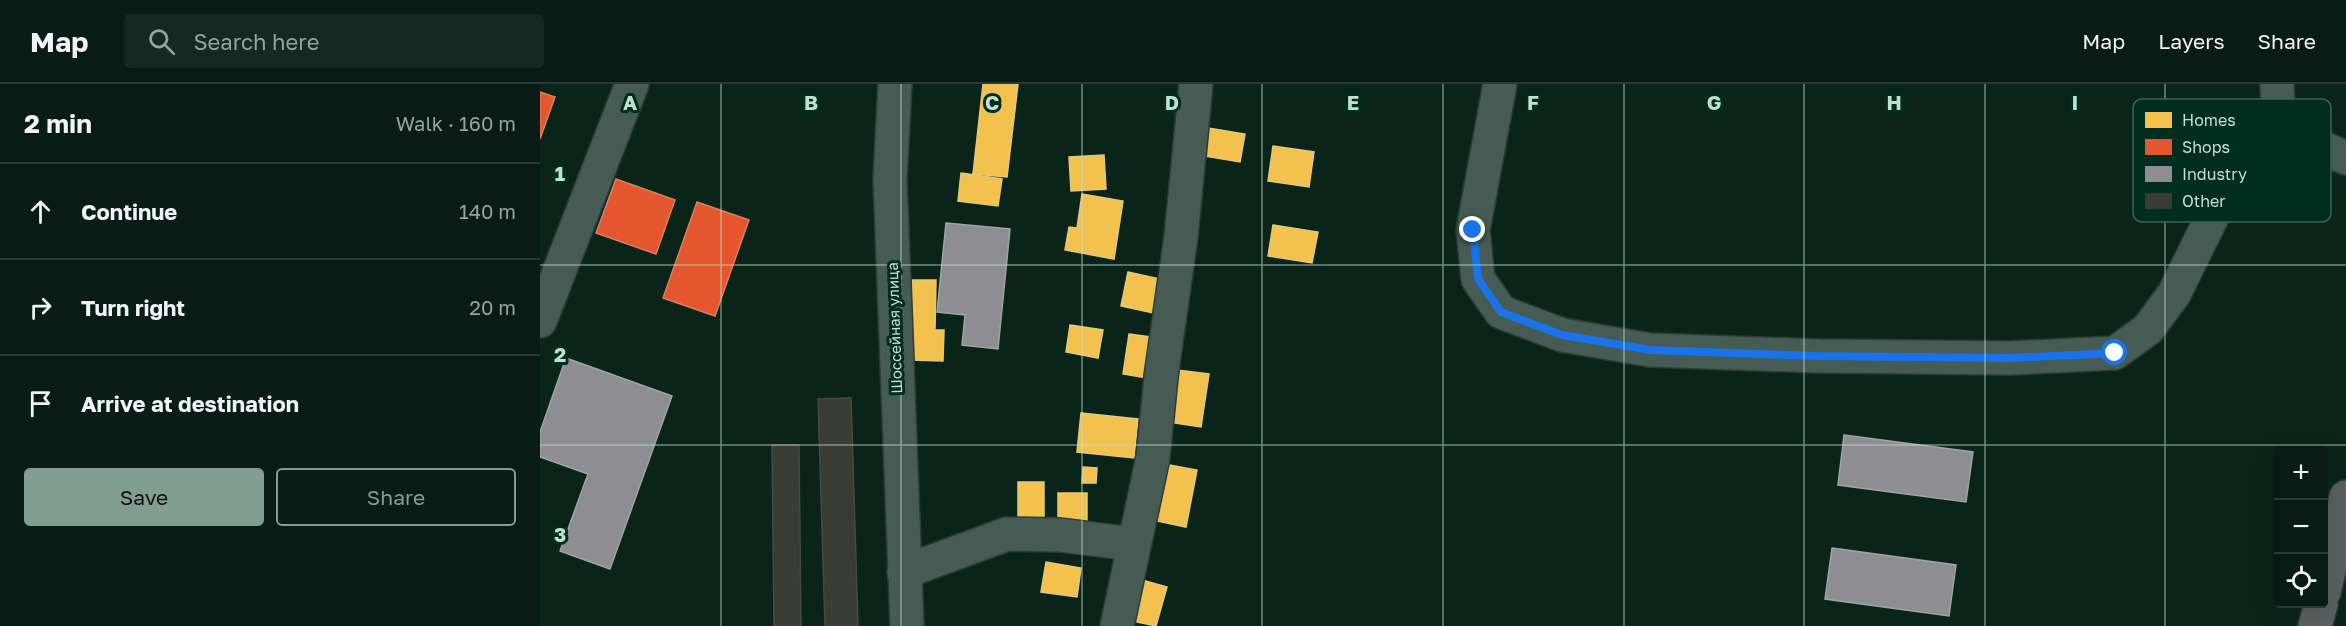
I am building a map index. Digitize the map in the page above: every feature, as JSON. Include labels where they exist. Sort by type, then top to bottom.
[{"type":"main road","points":[[2328,575],[2346,497]]},
{"type":"main road","points":[[2315,626],[2320,608]]},
{"type":"street","points":[[540,321],[632,84]]},
{"type":"street","name":"Шоссейная улица","points":[[896,84],[890,179],[907,626]]},
{"type":"street","points":[[1500,84],[1473,230],[1478,279],[1501,312],[1562,335],[1650,350],[1818,356],[2010,358],[2115,353],[2148,329],[2174,294],[2210,222]]},
{"type":"street","points":[[1118,626],[1133,544],[1153,457],[1161,377],[1181,237],[1189,85]]},
{"type":"street","points":[[2331,151],[2346,158]]},
{"type":"street","points":[[904,572],[1007,534],[1060,535],[1133,544]]},
{"type":"building: Homes","points":[[983,84],[1018,84],[1007,177],[973,174]]},
{"type":"building: Homes","points":[[1208,128],[1245,134],[1240,162],[1204,156]]},
{"type":"building: Homes","points":[[1273,146],[1314,152],[1309,187],[1268,181]]},
{"type":"building: Homes","points":[[1104,155],[1106,189],[1071,191],[1069,157]]},
{"type":"building: Homes","points":[[961,173],[1002,179],[998,206],[958,201]]},
{"type":"building: Homes","points":[[1082,194],[1123,201],[1114,259],[1065,250],[1069,227],[1077,228]]},
{"type":"building: Homes","points":[[1273,225],[1318,232],[1312,263],[1268,256]]},
{"type":"building: Homes","points":[[1128,272],[1169,281],[1163,315],[1121,306]]},
{"type":"building: Homes","points":[[912,280],[936,280],[935,330],[944,330],[943,361],[910,360]]},
{"type":"building: Homes","points":[[1070,325],[1103,330],[1098,358],[1066,352]]},
{"type":"building: Homes","points":[[1129,334],[1158,338],[1152,379],[1123,374]]},
{"type":"building: Homes","points":[[1177,370],[1209,374],[1201,427],[1169,422]]},
{"type":"building: Homes","points":[[1081,413],[1138,419],[1134,458],[1077,452]]},
{"type":"building: Homes","points":[[1164,464],[1197,470],[1186,527],[1152,520]]},
{"type":"building: Homes","points":[[1083,467],[1097,468],[1096,483],[1082,483]]},
{"type":"building: Homes","points":[[1018,482],[1044,482],[1044,521],[1018,521]]},
{"type":"building: Homes","points":[[1058,493],[1087,493],[1087,528],[1058,528]]},
{"type":"building: Homes","points":[[1046,562],[1081,568],[1077,597],[1041,592]]},
{"type":"building: Homes","points":[[1142,580],[1167,587],[1156,626],[1132,621]]},
{"type":"building: Shops","points":[[540,92],[555,97],[540,139]]},
{"type":"building: Shops","points":[[616,179],[675,200],[656,254],[596,233]]},
{"type":"building: Shops","points":[[697,202],[749,220],[715,316],[663,298]]},
{"type":"building: Industry","points":[[946,223],[1010,229],[998,349],[962,345],[965,315],[937,312]]},
{"type":"building: Industry","points":[[566,358],[672,396],[610,569],[560,551],[588,474],[540,457],[540,432]]},
{"type":"building: Industry","points":[[1844,435],[1973,452],[1966,502],[1838,485]]},
{"type":"building: Industry","points":[[1832,548],[1956,565],[1949,616],[1825,599]]},
{"type":"building: Other","points":[[851,398],[858,626],[825,626],[818,399]]},
{"type":"building: Other","points":[[772,445],[799,445],[801,626],[774,626]]},
{"type":"route","points":[[1473,230],[1478,279],[1501,312],[1562,335],[1650,350],[1818,356],[2010,358],[2115,353]]}]
